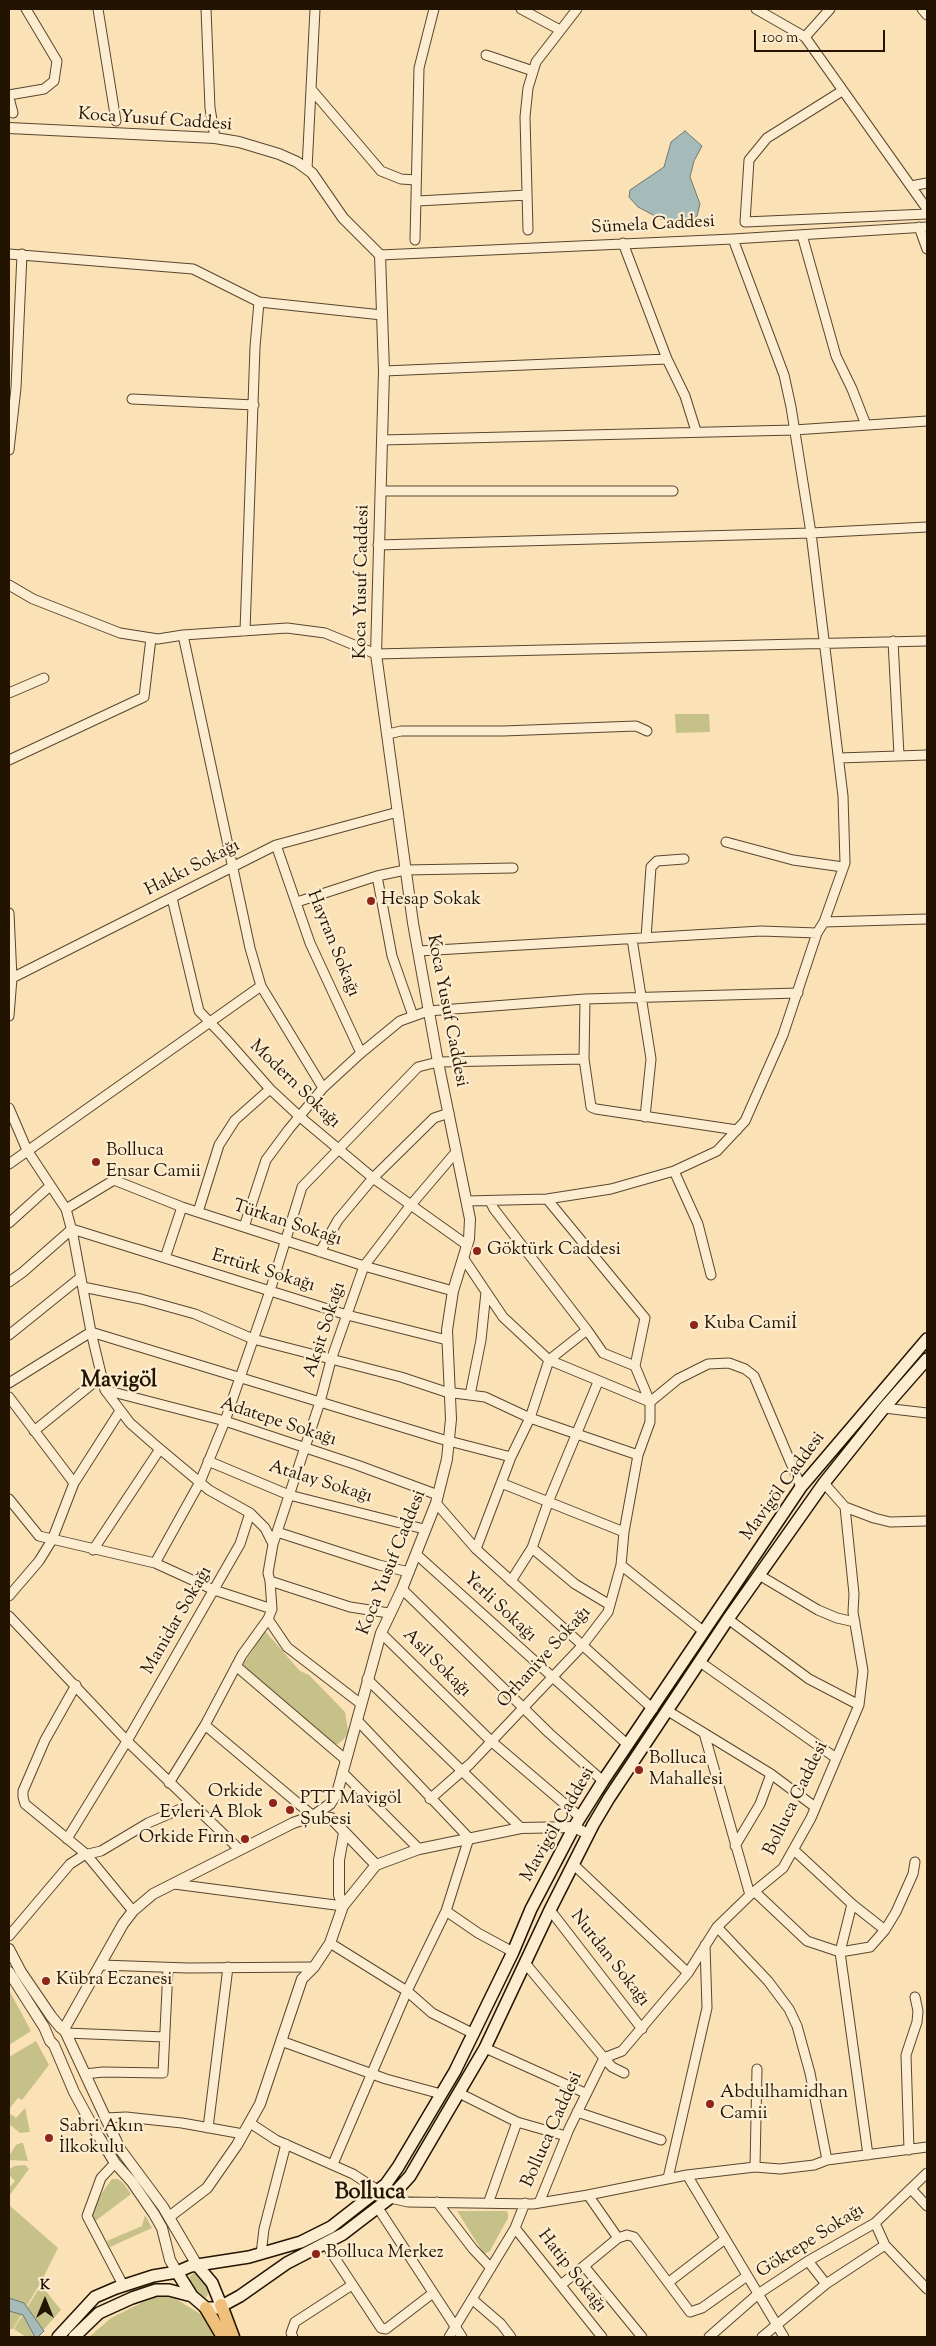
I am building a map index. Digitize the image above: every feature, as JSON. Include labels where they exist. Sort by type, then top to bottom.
[{"type":"main road","name":"Mavigöl Caddesi","points":[[58,2337],[95,2298],[123,2285],[156,2275],[177,2272],[197,2265],[261,2254],[319,2235],[386,2184],[441,2094],[474,2034],[531,1909],[577,1822],[603,1781],[801,1487],[927,1339]]},
{"type":"main road","name":"Mavigöl Caddesi","points":[[221,2306],[231,2302],[287,2263],[343,2234],[390,2198],[410,2176],[485,2048],[550,1910],[588,1834],[609,1798],[728,1619],[824,1483],[884,1408],[927,1359]]},
{"type":"main road","points":[[197,2265],[212,2283],[232,2337]]},
{"type":"main road","points":[[177,2272],[192,2296],[206,2308],[223,2337]]},
{"type":"main road","points":[[74,2337],[99,2313],[132,2298],[156,2290],[169,2290],[192,2296]]},
{"type":"main road","points":[[206,2308],[214,2309],[221,2306]]},
{"type":"street","points":[[13,113],[9,96],[44,89],[54,81],[57,61],[26,9]]},
{"type":"street","points":[[98,9],[116,121]]},
{"type":"street","points":[[206,9],[210,108],[215,138]]},
{"type":"street","points":[[307,169],[315,9]]},
{"type":"street","points":[[415,240],[418,201],[416,180],[420,68],[434,9]]},
{"type":"street","points":[[522,9],[560,30]]},
{"type":"street","points":[[528,230],[525,117],[528,88],[536,62],[577,9]]},
{"type":"street","points":[[756,9],[805,37],[927,209]]},
{"type":"street","points":[[805,37],[830,9]]},
{"type":"street","points":[[922,9],[927,15]]},
{"type":"street","points":[[486,55],[533,71]]},
{"type":"street","points":[[310,89],[381,171],[401,179],[416,180]]},
{"type":"street","points":[[842,90],[767,138],[749,160],[745,222],[927,214]]},
{"type":"street","name":"Koca Yusuf Caddesi","points":[[9,128],[215,138],[239,142],[278,154],[298,162],[307,169],[323,188],[343,218],[380,255],[384,371],[376,654],[405,870],[428,1011],[470,1218],[464,1259],[453,1291],[447,1340],[452,1419],[437,1499],[402,1589],[381,1633],[337,1793],[330,1804]]},
{"type":"street","points":[[911,186],[927,183]]},
{"type":"street","points":[[418,201],[527,195]]},
{"type":"street","points":[[923,227],[927,249]]},
{"type":"street","name":"Sümela Caddesi","points":[[380,255],[733,239],[923,227]]},
{"type":"street","points":[[802,234],[836,356],[852,389],[866,425]]},
{"type":"street","points":[[467,1202],[547,1199],[611,1189],[674,1171],[717,1151],[745,1121],[783,1035],[816,933],[824,922],[843,867],[844,796],[823,642],[811,533],[794,430],[784,375],[733,239]]},
{"type":"street","points":[[623,243],[667,359],[685,396],[696,431]]},
{"type":"street","points":[[9,254],[193,269],[259,302],[382,315]]},
{"type":"street","points":[[9,450],[16,388],[22,254]]},
{"type":"street","points":[[245,631],[247,531],[254,405],[254,347],[259,302]]},
{"type":"street","points":[[384,371],[667,359]]},
{"type":"street","points":[[132,398],[254,405]]},
{"type":"street","points":[[382,440],[794,430],[927,421]]},
{"type":"street","points":[[381,491],[673,491]]},
{"type":"street","points":[[378,545],[811,533],[927,527]]},
{"type":"street","points":[[9,585],[33,599],[120,633],[151,638],[287,628],[325,633],[376,654],[927,641]]},
{"type":"street","points":[[183,635],[250,948],[261,986],[323,1088]]},
{"type":"street","points":[[9,760],[144,696],[151,638]]},
{"type":"street","points":[[893,642],[899,756]]},
{"type":"street","points":[[9,693],[44,678]]},
{"type":"street","points":[[388,734],[401,731],[503,731],[631,726],[647,731]]},
{"type":"street","points":[[838,758],[927,755]]},
{"type":"street","name":"Hakkı Sokağı","points":[[12,978],[276,845],[398,812]]},
{"type":"street","points":[[726,842],[794,860],[843,867]]},
{"type":"street","name":"Hayran Sokağı","points":[[276,845],[310,943],[361,1053]]},
{"type":"street","points":[[646,938],[651,867],[657,861],[684,859]]},
{"type":"street","points":[[297,902],[377,876],[405,870],[513,868]]},
{"type":"street","points":[[377,876],[392,956],[413,1016]]},
{"type":"street","name":"Modern Sokağı","points":[[172,898],[199,1011],[270,1089],[299,1116],[373,1178],[467,1245]]},
{"type":"street","points":[[9,913],[12,978],[9,1016]]},
{"type":"street","points":[[824,922],[927,920]]},
{"type":"street","points":[[419,951],[761,931],[816,933]]},
{"type":"street","points":[[632,939],[651,1059],[645,1116]]},
{"type":"street","points":[[9,1164],[261,986]]},
{"type":"street","points":[[244,1227],[266,1160],[299,1116],[323,1088],[400,1021],[428,1011],[584,999],[798,993]]},
{"type":"street","points":[[584,999],[584,1059],[591,1107],[737,1130]]},
{"type":"street","points":[[155,1563],[200,1482],[225,1421],[270,1291],[302,1186],[415,1068],[438,1062],[584,1059]]},
{"type":"street","points":[[198,1212],[219,1145],[235,1120],[270,1089]]},
{"type":"street","points":[[9,1108],[27,1150],[66,1209],[72,1229],[91,1332],[105,1390],[120,1411],[160,1449],[209,1490],[250,1513],[265,1528],[273,1544]]},
{"type":"street","points":[[320,1252],[338,1220],[373,1178],[434,1118],[449,1113]]},
{"type":"street","name":"Akşit Sokağı","points":[[272,1609],[268,1573],[273,1544],[320,1402],[331,1360],[364,1266],[410,1206],[456,1152]]},
{"type":"street","points":[[674,1171],[698,1224],[711,1275]]},
{"type":"street","name":"Türkan Sokağı","points":[[66,1209],[114,1180],[198,1212],[320,1252],[453,1291]]},
{"type":"street","points":[[9,1223],[50,1186]]},
{"type":"street","points":[[547,1199],[646,1318],[635,1366],[650,1402]]},
{"type":"street","points":[[490,1201],[494,1210],[587,1330],[603,1354],[635,1366]]},
{"type":"street","points":[[165,1258],[182,1206]]},
{"type":"street","points":[[9,1282],[24,1272],[72,1229]]},
{"type":"street","name":"Ertürk Sokağı","points":[[72,1229],[347,1315],[447,1340]]},
{"type":"street","points":[[464,1259],[503,1317],[549,1360],[650,1402]]},
{"type":"street","points":[[9,1335],[81,1277]]},
{"type":"street","points":[[83,1287],[140,1299],[195,1314],[253,1339],[401,1376],[450,1392],[485,1397],[530,1418],[638,1455]]},
{"type":"street","points":[[470,1395],[481,1340],[486,1292]]},
{"type":"street","points":[[476,1549],[511,1457],[530,1418],[549,1360],[587,1330]]},
{"type":"street","points":[[9,1383],[91,1332],[449,1441],[511,1457]]},
{"type":"street","points":[[650,1402],[678,1379],[708,1364],[729,1362],[746,1369],[754,1376],[801,1487]]},
{"type":"street","points":[[34,1431],[102,1376]]},
{"type":"street","points":[[510,1581],[532,1548],[575,1434],[598,1382]]},
{"type":"street","name":"Adatepe Sokağı","points":[[105,1390],[225,1421],[357,1465],[437,1499]]},
{"type":"street","points":[[9,1397],[74,1483]]},
{"type":"street","name":"Orhaniye Sokağı","points":[[430,1799],[491,1741],[582,1646],[602,1621],[610,1605],[621,1565],[624,1532],[638,1455],[650,1422],[650,1402]]},
{"type":"street","points":[[884,1408],[927,1413]]},
{"type":"street","points":[[9,1596],[39,1561],[52,1540],[74,1483],[120,1411]]},
{"type":"street","points":[[94,1550],[160,1449]]},
{"type":"street","name":"Atalay Sokağı","points":[[208,1461],[289,1494],[424,1529]]},
{"type":"street","points":[[501,1482],[624,1532]]},
{"type":"street","points":[[824,1483],[845,1507],[874,1518],[890,1522],[927,1521]]},
{"type":"street","points":[[9,1499],[39,1536],[155,1563],[214,1590],[272,1609],[268,1619],[242,1655],[205,1725],[169,1783]]},
{"type":"street","points":[[437,1499],[476,1549],[653,1709]]},
{"type":"street","name":"Bolluca Caddesi","points":[[539,2203],[576,2112],[604,2058],[622,2051],[688,1973],[717,1927],[752,1893],[783,1868],[815,1808],[859,1706],[863,1671],[855,1622],[845,1507]]},
{"type":"street","name":"Manidar Sokağı","points":[[67,1839],[127,1741],[240,1544],[250,1513]]},
{"type":"street","points":[[277,1532],[379,1565],[409,1572]]},
{"type":"street","points":[[532,1548],[575,1584],[610,1605]]},
{"type":"street","name":"Yerli Sokağı","points":[[416,1554],[551,1678],[628,1745]]},
{"type":"street","points":[[621,1565],[703,1631]]},
{"type":"street","points":[[760,1575],[818,1610],[837,1618],[855,1622]]},
{"type":"street","points":[[270,1581],[350,1607],[389,1613]]},
{"type":"street","points":[[402,1589],[549,1733],[603,1781]]},
{"type":"street","points":[[9,1616],[127,1741],[240,1850]]},
{"type":"street","points":[[268,1619],[287,1647],[361,1704]]},
{"type":"street","points":[[728,1619],[809,1679],[859,1706]]},
{"type":"street","name":"Asil Sokağı","points":[[381,1633],[577,1822]]},
{"type":"street","points":[[700,1662],[836,1758]]},
{"type":"street","points":[[236,1666],[346,1760]]},
{"type":"street","points":[[367,1679],[521,1828]]},
{"type":"street","points":[[76,1685],[45,1740],[23,1791],[25,1804],[86,1854],[133,1910]]},
{"type":"street","points":[[668,1711],[770,1774],[815,1808]]},
{"type":"street","points":[[357,1720],[469,1838]]},
{"type":"street","points":[[205,1725],[313,1816],[331,1818]]},
{"type":"street","points":[[704,1733],[735,1846],[752,1893],[807,1941],[840,1952],[870,1947],[885,1930],[913,1874],[915,1862]]},
{"type":"street","points":[[342,1772],[420,1849]]},
{"type":"street","points":[[735,1846],[760,1804],[770,1774]]},
{"type":"street","points":[[9,1936],[70,1864],[86,1854],[100,1851],[148,1823],[192,1804]]},
{"type":"street","points":[[51,2040],[62,2045],[64,2032],[123,1924],[133,1910],[153,1894],[313,1816],[330,1804]]},
{"type":"street","points":[[330,1804],[331,1818],[376,1865]]},
{"type":"street","points":[[169,2217],[206,2188],[237,2145],[250,2123],[260,2104],[302,1979],[314,1967],[330,1942],[343,1906],[376,1865],[420,1849],[521,1828],[577,1822],[588,1834]]},
{"type":"street","points":[[343,1906],[339,1895],[339,1860],[344,1833]]},
{"type":"street","points":[[333,2164],[407,1991],[446,1911],[469,1838]]},
{"type":"street","points":[[794,1850],[852,1904],[885,1930]]},
{"type":"street","points":[[573,1864],[688,1973]]},
{"type":"street","points":[[174,1884],[343,1906]]},
{"type":"street","points":[[852,1904],[840,1952],[868,2155]]},
{"type":"street","name":"Nurdan Sokağı","points":[[550,1910],[642,2029]]},
{"type":"street","points":[[446,1911],[478,1933],[513,1952]]},
{"type":"street","points":[[717,1927],[768,1981],[789,2009],[797,2026],[810,2073],[827,2160]]},
{"type":"street","points":[[330,1942],[407,1991],[432,2013],[474,2034]]},
{"type":"street","points":[[668,2178],[707,2008],[705,1945]]},
{"type":"street","points":[[9,1949],[21,1972],[64,2032],[120,2149],[169,2217],[197,2265]]},
{"type":"street","points":[[525,1963],[612,2067],[624,2073]]},
{"type":"street","points":[[101,1965],[168,1968],[314,1967]]},
{"type":"street","points":[[208,2128],[228,1967]]},
{"type":"street","points":[[85,2074],[103,2072],[163,2073],[168,1968]]},
{"type":"street","points":[[9,1973],[51,2040],[74,2092],[116,2163],[132,2182],[162,2228],[168,2256],[177,2272]]},
{"type":"street","points":[[909,2150],[906,2055],[917,2022],[918,2011],[915,1997]]},
{"type":"street","points":[[51,2040],[53,2028],[64,2032],[165,2037]]},
{"type":"street","points":[[281,2041],[372,2074],[441,2094]]},
{"type":"street","points":[[485,2048],[585,2093]]},
{"type":"street","points":[[755,2167],[757,2069]]},
{"type":"street","points":[[459,2093],[517,2122],[566,2136]]},
{"type":"street","points":[[576,2112],[661,2140]]},
{"type":"street","points":[[104,2118],[126,2117],[182,2123],[242,2134]]},
{"type":"street","points":[[489,2201],[517,2122]]},
{"type":"street","points":[[250,2123],[286,2144],[333,2164],[390,2198],[399,2201],[539,2203],[687,2175],[755,2167],[780,2169],[814,2165],[827,2160],[927,2148]]},
{"type":"street","points":[[261,2254],[264,2229],[286,2144]]},
{"type":"street","points":[[116,2163],[101,2178],[87,2216],[123,2285]]},
{"type":"street","name":"Göktepe Sokağı","points":[[709,2337],[758,2294],[808,2261],[875,2223],[912,2190],[927,2173]]},
{"type":"street","points":[[687,2175],[784,2337]]},
{"type":"street","points":[[912,2190],[927,2206]]},
{"type":"street","points":[[588,2195],[618,2238]]},
{"type":"street","points":[[437,2202],[473,2249],[491,2268]]},
{"type":"street","points":[[449,2337],[515,2228],[525,2203]]},
{"type":"street","points":[[378,2208],[462,2337]]},
{"type":"street","points":[[875,2223],[885,2245],[927,2289]]},
{"type":"street","name":"Hatip Sokağı","points":[[515,2228],[602,2337]]},
{"type":"street","points":[[561,2285],[618,2238],[627,2235],[637,2238],[690,2312],[702,2308],[747,2276]]},
{"type":"street","points":[[669,2282],[725,2239]]},
{"type":"street","points":[[325,2243],[378,2326],[383,2329],[386,2329],[433,2293]]},
{"type":"street","points":[[762,2337],[826,2284],[885,2245]]},
{"type":"street","points":[[156,2275],[165,2266],[168,2256]]},
{"type":"street","points":[[808,2261],[826,2284]]},
{"type":"street","points":[[584,2266],[642,2337]]},
{"type":"street","points":[[293,2337],[291,2333],[295,2322],[352,2285]]},
{"type":"street","points":[[472,2299],[501,2324],[511,2337]]},
{"type":"shaded area","points":[[675,714],[709,714],[710,732],[676,733]]},
{"type":"shaded area","points":[[265,1631],[300,1671],[309,1675],[345,1712],[348,1731],[345,1738],[338,1744],[330,1744],[243,1665]]},
{"type":"shaded area","points":[[9,1990],[31,2031],[9,2045]]},
{"type":"shaded area","points":[[36,2041],[49,2065],[22,2100],[18,2098],[9,2109],[9,2057]]},
{"type":"shaded area","points":[[25,2108],[30,2132],[20,2133],[9,2124],[9,2117],[11,2114],[16,2118]]},
{"type":"shaded area","points":[[23,2143],[28,2161],[9,2160],[9,2156],[16,2145]]},
{"type":"shaded area","points":[[25,2165],[29,2169],[9,2196],[9,2188],[15,2181],[9,2175],[9,2170],[14,2166]]},
{"type":"shaded area","points":[[112,2179],[118,2179],[131,2194],[94,2222],[91,2216],[96,2201]]},
{"type":"shaded area","points":[[9,2205],[58,2248],[41,2282],[13,2329],[9,2329]]},
{"type":"shaded area","points":[[457,2211],[506,2211],[508,2218],[490,2251],[484,2254]]},
{"type":"shaded area","points":[[145,2215],[152,2228],[110,2247],[107,2241],[142,2226]]},
{"type":"shaded area","points":[[194,2273],[202,2276],[209,2291],[206,2298],[200,2296],[190,2283],[190,2276]]},
{"type":"shaded area","points":[[41,2285],[61,2310],[37,2337],[26,2337],[14,2329]]},
{"type":"shaded area","points":[[161,2296],[176,2299],[202,2315],[214,2337],[89,2337],[111,2318],[147,2300]]},
{"type":"water","points":[[685,131],[702,146],[694,161],[690,177],[700,204],[697,216],[687,224],[672,225],[638,207],[629,197],[630,190],[664,167],[671,142]]},
{"type":"water","points":[[9,2298],[24,2303],[44,2331],[38,2337],[35,2337],[23,2315],[9,2311]]},
{"type":"place","name":"Hesap Sokak","points":[[371,901]]},
{"type":"place","name":"Bolluca Ensar Camii","points":[[96,1162]]},
{"type":"place","name":"Göktürk Caddesi","points":[[477,1251]]},
{"type":"place","name":"Kuba Camiİ","points":[[694,1325]]},
{"type":"place","name":"Bolluca Mahallesi","points":[[639,1770]]},
{"type":"place","name":"Orkide Evleri A Blok","points":[[273,1803]]},
{"type":"place","name":"PTT Mavigöl Şubesi","points":[[290,1810]]},
{"type":"place","name":"Orkide Fırın","points":[[245,1839]]},
{"type":"place","name":"Kübra Eczanesi","points":[[46,1981]]},
{"type":"place","name":"Abdulhamidhan Camii","points":[[710,2104]]},
{"type":"place","name":"Sabri Akın İlkokulu","points":[[49,2138]]},
{"type":"place","name":"Bolluca Merkez","points":[[316,2254]]},
{"type":"district","name":"Mavigöl","points":[[119,1382]]},
{"type":"district","name":"Bolluca","points":[[370,2194]]}]
